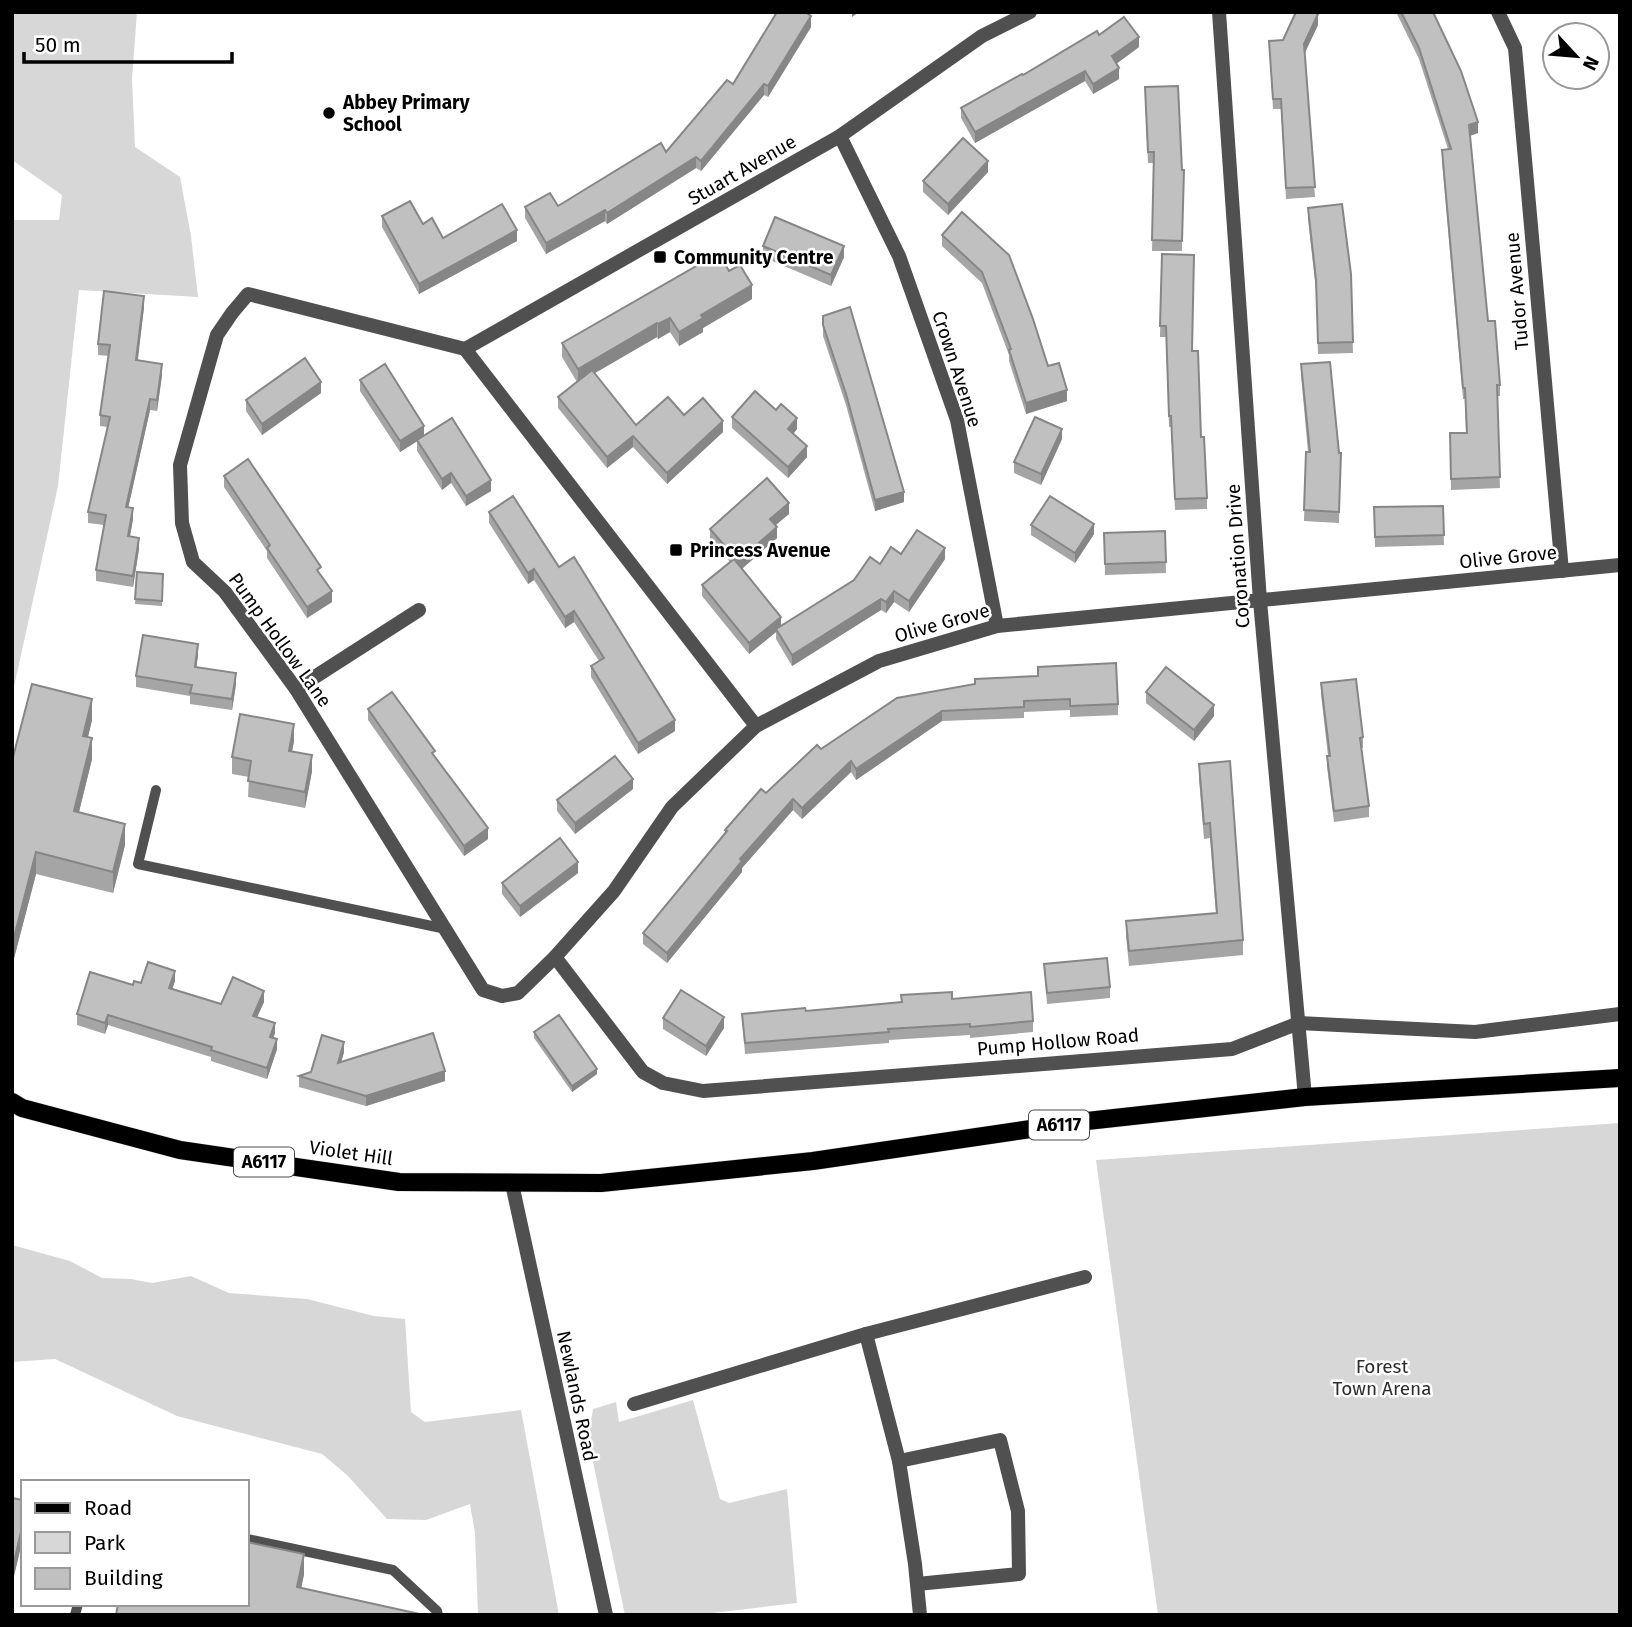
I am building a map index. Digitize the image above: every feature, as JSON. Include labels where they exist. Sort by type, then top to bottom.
[{"type":"main road","name":"A6117","points":[[512,1184],[601,1184],[666,1178],[813,1161],[1078,1122],[1305,1097],[1620,1078]]},
{"type":"main road","name":"Violet Hill","points":[[15,1107],[180,1150],[398,1182],[512,1184]]},
{"type":"street","name":"Stuart Avenue","points":[[466,349],[840,136],[982,36],[1030,12]]},
{"type":"street","name":"Coronation Drive","points":[[1219,12],[1260,601],[1305,1097]]},
{"type":"street","name":"Tudor Avenue","points":[[1498,12],[1515,48],[1562,571]]},
{"type":"street","name":"Crown Avenue","points":[[840,136],[899,256],[957,420],[997,626]]},
{"type":"street","name":"Pump Hollow Lane","points":[[446,929],[296,689],[225,592],[193,562],[182,523],[180,465],[217,335],[248,294],[466,349]]},
{"type":"street","points":[[466,349],[756,726]]},
{"type":"street","name":"Olive Grove","points":[[446,929],[483,990],[502,996],[518,993],[555,957],[614,891],[673,807],[756,726],[879,661],[997,626],[1620,565]]},
{"type":"street","points":[[296,689],[419,610]]},
{"type":"street","name":"Pump Hollow Road","points":[[555,957],[643,1072],[663,1083],[703,1091],[1232,1049],[1298,1023],[1475,1032],[1620,1014]]},
{"type":"street","name":"Newlands Road","points":[[512,1184],[606,1615]]},
{"type":"street","points":[[634,1404],[866,1334],[1085,1278]]},
{"type":"street","points":[[866,1334],[899,1461],[920,1615]]},
{"type":"street","points":[[899,1461],[1000,1440],[1018,1511],[1019,1574],[917,1584]]},
{"type":"lane","points":[[156,790],[138,864],[446,929]]},
{"type":"lane","points":[[248,1539],[393,1570],[438,1611],[438,1615]]},
{"type":"green space","points":[[12,12],[137,12],[132,79],[135,147],[180,177],[191,236],[198,297],[79,290],[58,486],[12,696],[12,220],[59,220],[62,195],[12,160]]},
{"type":"green space","name":"Forest Town Arena","points":[[1620,1123],[1620,1615],[1158,1615],[1096,1160]]},
{"type":"green space","points":[[12,1245],[70,1261],[102,1278],[152,1283],[191,1276],[229,1293],[307,1299],[374,1316],[405,1319],[411,1412],[425,1422],[521,1410],[559,1615],[478,1615],[475,1533],[470,1504],[426,1520],[387,1519],[347,1475],[322,1454],[177,1416],[55,1359],[12,1362]]},
{"type":"green space","points":[[693,1400],[720,1499],[729,1503],[787,1489],[797,1603],[695,1615],[625,1615],[588,1438],[593,1409],[616,1402],[619,1422]]},
{"type":"building","points":[[777,12],[805,12],[811,16],[768,86],[764,84],[701,161],[696,157],[607,213],[605,210],[546,243],[525,207],[550,193],[558,206],[661,143],[666,152],[727,80],[733,84]]},
{"type":"building","points":[[1296,12],[1318,14],[1304,44],[1315,187],[1286,188],[1281,99],[1273,99],[1269,41],[1283,40]]},
{"type":"building","points":[[1401,12],[1433,12],[1461,71],[1478,122],[1469,125],[1488,321],[1495,321],[1500,385],[1497,385],[1500,477],[1451,479],[1450,433],[1467,433],[1442,150],[1451,149],[1419,48]]},
{"type":"building","points":[[1124,17],[1139,37],[1112,56],[1119,68],[1093,84],[1085,71],[975,132],[961,108],[1097,31],[1099,35]]},
{"type":"building","points":[[1178,86],[1184,170],[1182,241],[1152,240],[1154,152],[1148,152],[1145,87]]},
{"type":"building","points":[[963,138],[988,161],[948,204],[923,181]]},
{"type":"building","points":[[410,201],[423,224],[432,218],[443,238],[502,204],[517,230],[419,284],[382,216]]},
{"type":"building","points":[[1342,204],[1351,274],[1353,342],[1318,343],[1316,280],[1308,208]]},
{"type":"building","points":[[962,212],[1009,255],[1048,366],[1059,363],[1067,390],[1026,403],[1009,350],[1011,349],[982,272],[942,235]]},
{"type":"building","points":[[775,217],[844,246],[831,275],[763,246]]},
{"type":"building","points":[[719,253],[729,271],[740,265],[752,285],[701,315],[703,318],[679,332],[670,318],[578,369],[562,343]]},
{"type":"building","points":[[1162,254],[1194,255],[1192,351],[1198,351],[1201,437],[1204,437],[1207,498],[1175,499],[1166,326],[1160,326]]},
{"type":"building","points":[[104,291],[144,296],[136,360],[162,364],[157,400],[150,399],[126,507],[133,508],[128,536],[139,538],[133,576],[96,570],[106,515],[88,512],[110,417],[100,415],[110,345],[98,344]]},
{"type":"building","points":[[850,307],[904,492],[875,500],[846,394],[823,325],[823,316]]},
{"type":"building","points":[[305,358],[321,382],[262,424],[246,400]]},
{"type":"building","points":[[1330,362],[1341,453],[1339,512],[1304,510],[1306,452],[1310,452],[1301,364]]},
{"type":"building","points":[[385,364],[424,426],[400,441],[360,380]]},
{"type":"building","points":[[592,370],[636,425],[668,397],[684,415],[703,398],[723,421],[667,473],[633,436],[607,457],[558,397]]},
{"type":"building","points":[[755,391],[776,410],[781,404],[797,418],[788,429],[807,446],[788,467],[732,417]]},
{"type":"building","points":[[1035,417],[1062,429],[1041,474],[1014,462]]},
{"type":"building","points":[[452,418],[491,480],[466,496],[451,473],[442,479],[417,440]]},
{"type":"building","points":[[248,459],[321,567],[317,570],[332,591],[307,607],[267,548],[270,545],[224,476]]},
{"type":"building","points":[[767,478],[789,503],[770,519],[777,527],[738,561],[710,529]]},
{"type":"building","points":[[513,496],[559,567],[574,557],[675,720],[638,743],[591,666],[604,658],[574,611],[565,617],[534,569],[528,573],[489,512]]},
{"type":"building","points":[[1050,496],[1094,524],[1075,553],[1031,525]]},
{"type":"building","points":[[1443,506],[1444,535],[1375,537],[1374,507]]},
{"type":"building","points":[[917,530],[945,548],[909,601],[894,591],[886,602],[881,599],[792,655],[776,629],[854,580],[870,557],[880,564],[891,547],[901,554]]},
{"type":"building","points":[[1165,531],[1166,562],[1105,564],[1104,533]]},
{"type":"building","points":[[734,559],[781,617],[749,643],[702,585]]},
{"type":"building","points":[[137,572],[163,574],[162,601],[135,599]]},
{"type":"building","points":[[143,635],[198,644],[195,667],[236,673],[232,699],[190,693],[192,685],[136,676]]},
{"type":"building","points":[[1116,663],[1118,704],[1070,706],[1070,699],[1024,701],[1024,707],[942,711],[856,769],[851,761],[802,808],[793,799],[740,859],[742,861],[667,953],[643,933],[761,789],[766,793],[817,745],[821,749],[897,698],[975,684],[975,679],[1038,676],[1038,667]]},
{"type":"building","points":[[1166,667],[1214,705],[1194,730],[1146,692]]},
{"type":"building","points":[[1356,679],[1369,806],[1334,811],[1321,683]]},
{"type":"building","points":[[32,684],[92,699],[83,736],[92,738],[74,811],[125,824],[113,872],[36,852],[12,945],[12,761]]},
{"type":"building","points":[[392,692],[435,751],[432,753],[488,828],[464,846],[368,709]]},
{"type":"building","points":[[240,714],[294,724],[289,751],[312,755],[305,792],[248,781],[251,761],[232,757]]},
{"type":"building","points":[[615,756],[633,779],[575,823],[557,800]]},
{"type":"building","points":[[1230,761],[1243,940],[1129,951],[1126,921],[1217,913],[1210,823],[1204,824],[1199,764]]},
{"type":"building","points":[[560,838],[578,862],[520,906],[502,883]]},
{"type":"building","points":[[1107,958],[1110,987],[1047,993],[1044,964]]},
{"type":"building","points":[[148,962],[175,971],[169,988],[221,1004],[233,977],[264,991],[253,1016],[275,1023],[270,1037],[277,1039],[267,1068],[211,1050],[212,1047],[108,1015],[105,1023],[77,1014],[90,972],[133,985],[134,981],[141,983]]},
{"type":"building","points":[[681,990],[724,1017],[706,1046],[663,1018]]},
{"type":"building","points":[[952,992],[952,999],[1031,992],[1033,1021],[970,1027],[970,1024],[888,1029],[889,1032],[745,1043],[742,1014],[902,1002],[901,995]]},
{"type":"building","points":[[559,1015],[597,1069],[572,1086],[534,1032]]},
{"type":"building","points":[[433,1033],[445,1071],[366,1096],[299,1076],[311,1072],[322,1035],[344,1042],[338,1063]]},
{"type":"building","points":[[12,1498],[21,1500],[21,1532],[12,1571]]},
{"type":"building","points":[[248,1542],[304,1554],[297,1587],[424,1615],[116,1615],[118,1606],[248,1606]]},
{"type":"place","name":"Abbey Primary School","points":[[329,113]]},
{"type":"place","name":"Community Centre","points":[[660,257]]},
{"type":"place","name":"Princess Avenue","points":[[676,550]]}]
